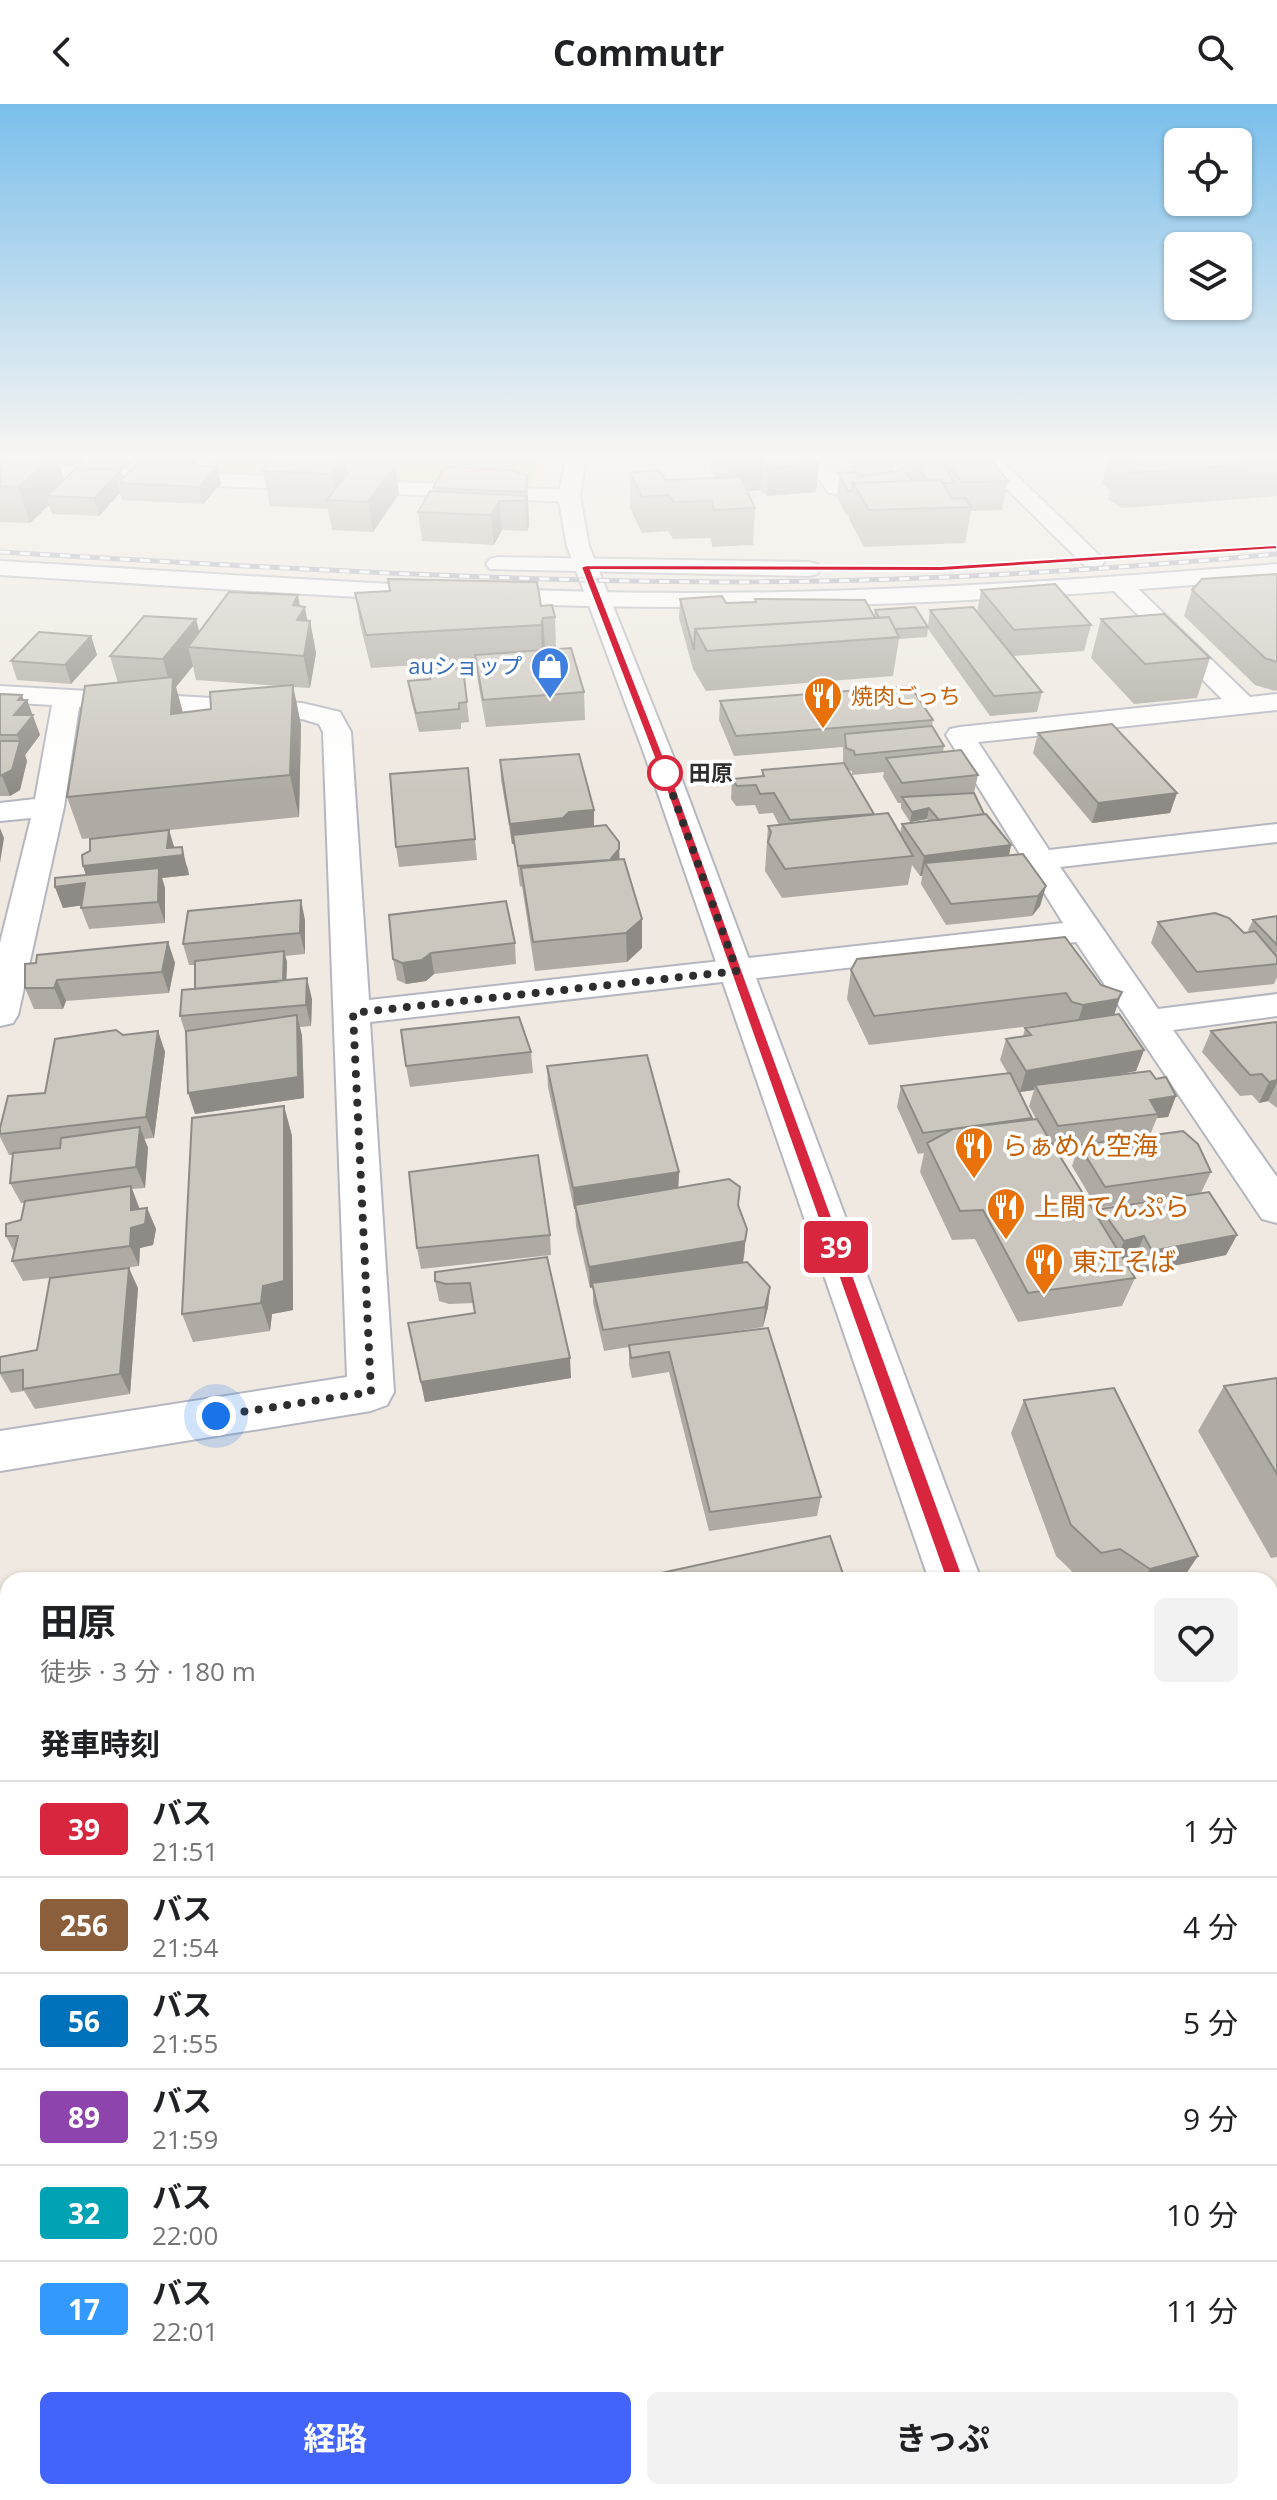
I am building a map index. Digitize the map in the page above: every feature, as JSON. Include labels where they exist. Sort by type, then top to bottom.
[{"type":"street","points":[[54,571],[598,599],[818,600],[1120,584],[1277,571]]},
{"type":"street","points":[[587,571],[737,971],[952,1572]]},
{"type":"street","points":[[1120,584],[1243,705]]},
{"type":"street","points":[[0,694],[302,711],[330,718],[337,732],[371,1392],[0,1451]]},
{"type":"street","points":[[0,1015],[49,807],[67,698]]},
{"type":"street","points":[[1277,702],[960,735],[1085,931],[1277,1208]]},
{"type":"street","points":[[0,812],[49,807]]},
{"type":"street","points":[[1041,860],[1277,833]]},
{"type":"street","points":[[353,1013],[1085,931]]},
{"type":"street","points":[[1148,1022],[1277,1005]]},
{"type":"building","points":[[1277,574],[1277,662],[1265,658],[1192,590],[1202,579]]},
{"type":"building","points":[[388,579],[537,582],[541,606],[552,605],[555,617],[543,618],[541,625],[366,635],[355,593],[390,591]]},
{"type":"building","points":[[1055,584],[1091,625],[1014,630],[981,590]]},
{"type":"building","points":[[229,592],[298,595],[293,605],[305,607],[297,620],[310,621],[304,656],[188,647]]},
{"type":"building","points":[[722,596],[726,603],[756,602],[755,599],[865,600],[875,618],[695,629],[694,650],[680,599]]},
{"type":"building","points":[[915,607],[928,627],[895,629],[889,617],[879,618],[875,610]]},
{"type":"building","points":[[973,607],[1042,692],[994,696],[930,610]]},
{"type":"building","points":[[1164,614],[1210,658],[1145,664],[1101,619]]},
{"type":"building","points":[[144,616],[196,619],[163,659],[110,656]]},
{"type":"building","points":[[889,617],[899,637],[707,651],[695,629]]},
{"type":"building","points":[[39,632],[91,636],[65,665],[11,661]]},
{"type":"building","points":[[571,648],[584,692],[483,700],[475,655]]},
{"type":"building","points":[[463,668],[467,702],[459,703],[459,709],[416,713],[408,681],[430,679],[429,670]]},
{"type":"building","points":[[173,677],[171,714],[211,709],[210,692],[293,685],[290,775],[67,797],[85,686]]},
{"type":"building","points":[[910,686],[933,720],[736,736],[720,701]]},
{"type":"building","points":[[0,694],[22,695],[18,700],[27,700],[14,715],[33,715],[17,735],[0,735]]},
{"type":"building","points":[[1112,724],[1177,793],[1098,803],[1038,733]]},
{"type":"building","points":[[932,726],[944,746],[855,755],[854,751],[846,748],[845,734]]},
{"type":"building","points":[[0,741],[20,741],[12,770],[0,776]]},
{"type":"building","points":[[961,750],[978,775],[902,783],[886,758]]},
{"type":"building","points":[[579,754],[594,810],[569,812],[563,818],[510,824],[500,760]]},
{"type":"building","points":[[844,763],[874,814],[790,820],[774,793],[760,794],[756,785],[737,786],[732,779],[764,776],[762,770]]},
{"type":"building","points":[[468,768],[475,839],[396,847],[390,774]]},
{"type":"building","points":[[974,793],[984,814],[939,820],[929,808],[912,812],[902,797]]},
{"type":"building","points":[[888,813],[913,856],[785,869],[768,842],[771,832],[768,826]]},
{"type":"building","points":[[986,814],[1011,845],[924,856],[902,824]]},
{"type":"building","points":[[606,825],[619,842],[619,849],[610,860],[518,866],[513,835]]},
{"type":"building","points":[[169,830],[167,848],[182,847],[183,855],[83,866],[82,855],[90,851],[90,839]]},
{"type":"building","points":[[1023,854],[1046,886],[1038,896],[951,904],[925,863]]},
{"type":"building","points":[[624,859],[642,919],[626,933],[533,942],[521,868]]},
{"type":"building","points":[[159,868],[158,902],[81,908],[85,883],[55,887],[55,878]]},
{"type":"building","points":[[301,900],[300,933],[183,944],[188,911]]},
{"type":"building","points":[[506,901],[515,943],[431,953],[422,960],[402,963],[393,959],[389,915]]},
{"type":"building","points":[[1215,913],[1229,918],[1244,933],[1255,931],[1277,957],[1277,964],[1197,972],[1158,922]]},
{"type":"building","points":[[1277,916],[1277,945],[1253,920]]},
{"type":"building","points":[[1065,937],[1101,985],[1122,992],[1118,999],[1083,1005],[1072,1002],[1066,993],[874,1016],[851,970],[857,959]]},
{"type":"building","points":[[168,942],[162,972],[57,980],[54,988],[25,988],[25,964],[36,963],[37,955]]},
{"type":"building","points":[[284,951],[283,981],[195,989],[195,961]]},
{"type":"building","points":[[307,978],[306,1005],[180,1016],[182,990]]},
{"type":"building","points":[[1119,1014],[1144,1050],[1026,1071],[1006,1039],[1031,1035],[1025,1028]]},
{"type":"building","points":[[297,1015],[298,1077],[188,1093],[186,1031]]},
{"type":"building","points":[[519,1017],[531,1052],[406,1066],[401,1030]]},
{"type":"building","points":[[1276,1022],[1277,1080],[1269,1082],[1262,1074],[1250,1075],[1211,1031]]},
{"type":"building","points":[[116,1030],[123,1035],[158,1031],[146,1117],[0,1134],[8,1096],[45,1093],[55,1039]]},
{"type":"building","points":[[647,1055],[679,1172],[573,1188],[547,1066]]},
{"type":"building","points":[[1150,1071],[1156,1079],[1166,1077],[1176,1096],[1150,1100],[1158,1114],[1058,1126],[1035,1085]]},
{"type":"building","points":[[1010,1073],[1032,1118],[923,1133],[901,1086]]},
{"type":"building","points":[[284,1106],[284,1281],[263,1286],[261,1303],[182,1314],[192,1118]]},
{"type":"building","points":[[1037,1119],[1135,1278],[1028,1293],[983,1210],[960,1211],[927,1143],[953,1129]]},
{"type":"building","points":[[140,1127],[136,1167],[10,1183],[13,1153],[60,1148],[61,1138]]},
{"type":"building","points":[[1183,1131],[1198,1144],[1211,1172],[1105,1187],[1079,1145]]},
{"type":"building","points":[[538,1155],[550,1235],[417,1248],[409,1172]]},
{"type":"building","points":[[729,1179],[740,1187],[738,1205],[747,1229],[745,1241],[589,1267],[575,1205]]},
{"type":"building","points":[[131,1186],[131,1210],[147,1208],[145,1224],[131,1228],[130,1246],[12,1261],[18,1236],[6,1236],[6,1224],[21,1220],[25,1201]]},
{"type":"building","points":[[1209,1192],[1237,1235],[1152,1251],[1144,1236],[1124,1241],[1101,1209]]},
{"type":"building","points":[[547,1257],[570,1358],[421,1382],[408,1323],[475,1313],[470,1283],[435,1281],[435,1272]]},
{"type":"building","points":[[747,1262],[770,1287],[765,1307],[603,1330],[592,1283]]},
{"type":"building","points":[[129,1268],[120,1374],[23,1389],[23,1370],[0,1373],[0,1357],[37,1350],[50,1278]]},
{"type":"building","points":[[768,1328],[821,1497],[710,1512],[669,1352],[631,1358],[629,1345]]},
{"type":"building","points":[[1277,1378],[1277,1474],[1224,1386]]},
{"type":"building","points":[[1114,1388],[1198,1556],[1150,1569],[1120,1549],[1101,1553],[1071,1525],[1024,1400]]},
{"type":"building","points":[[830,1536],[842,1572],[666,1572]]},
{"type":"railway","points":[[349,571],[725,582],[864,580],[1057,571]]},
{"type":"bus line","name":"39","points":[[588,571],[670,786],[952,1572]]},
{"type":"place","name":"auショップ","points":[[550,700]]},
{"type":"place","name":"焼肉ごっち","points":[[823,730]]},
{"type":"place","name":"田原","points":[[665,773]]},
{"type":"place","name":"らぁめん空海","points":[[974,1180]]},
{"type":"place","name":"上間てんぷら","points":[[1006,1241]]},
{"type":"place","name":"東江そば","points":[[1044,1296]]},
{"type":"route","points":[[216,1416],[371,1392],[353,1013],[737,971],[665,773]]}]
